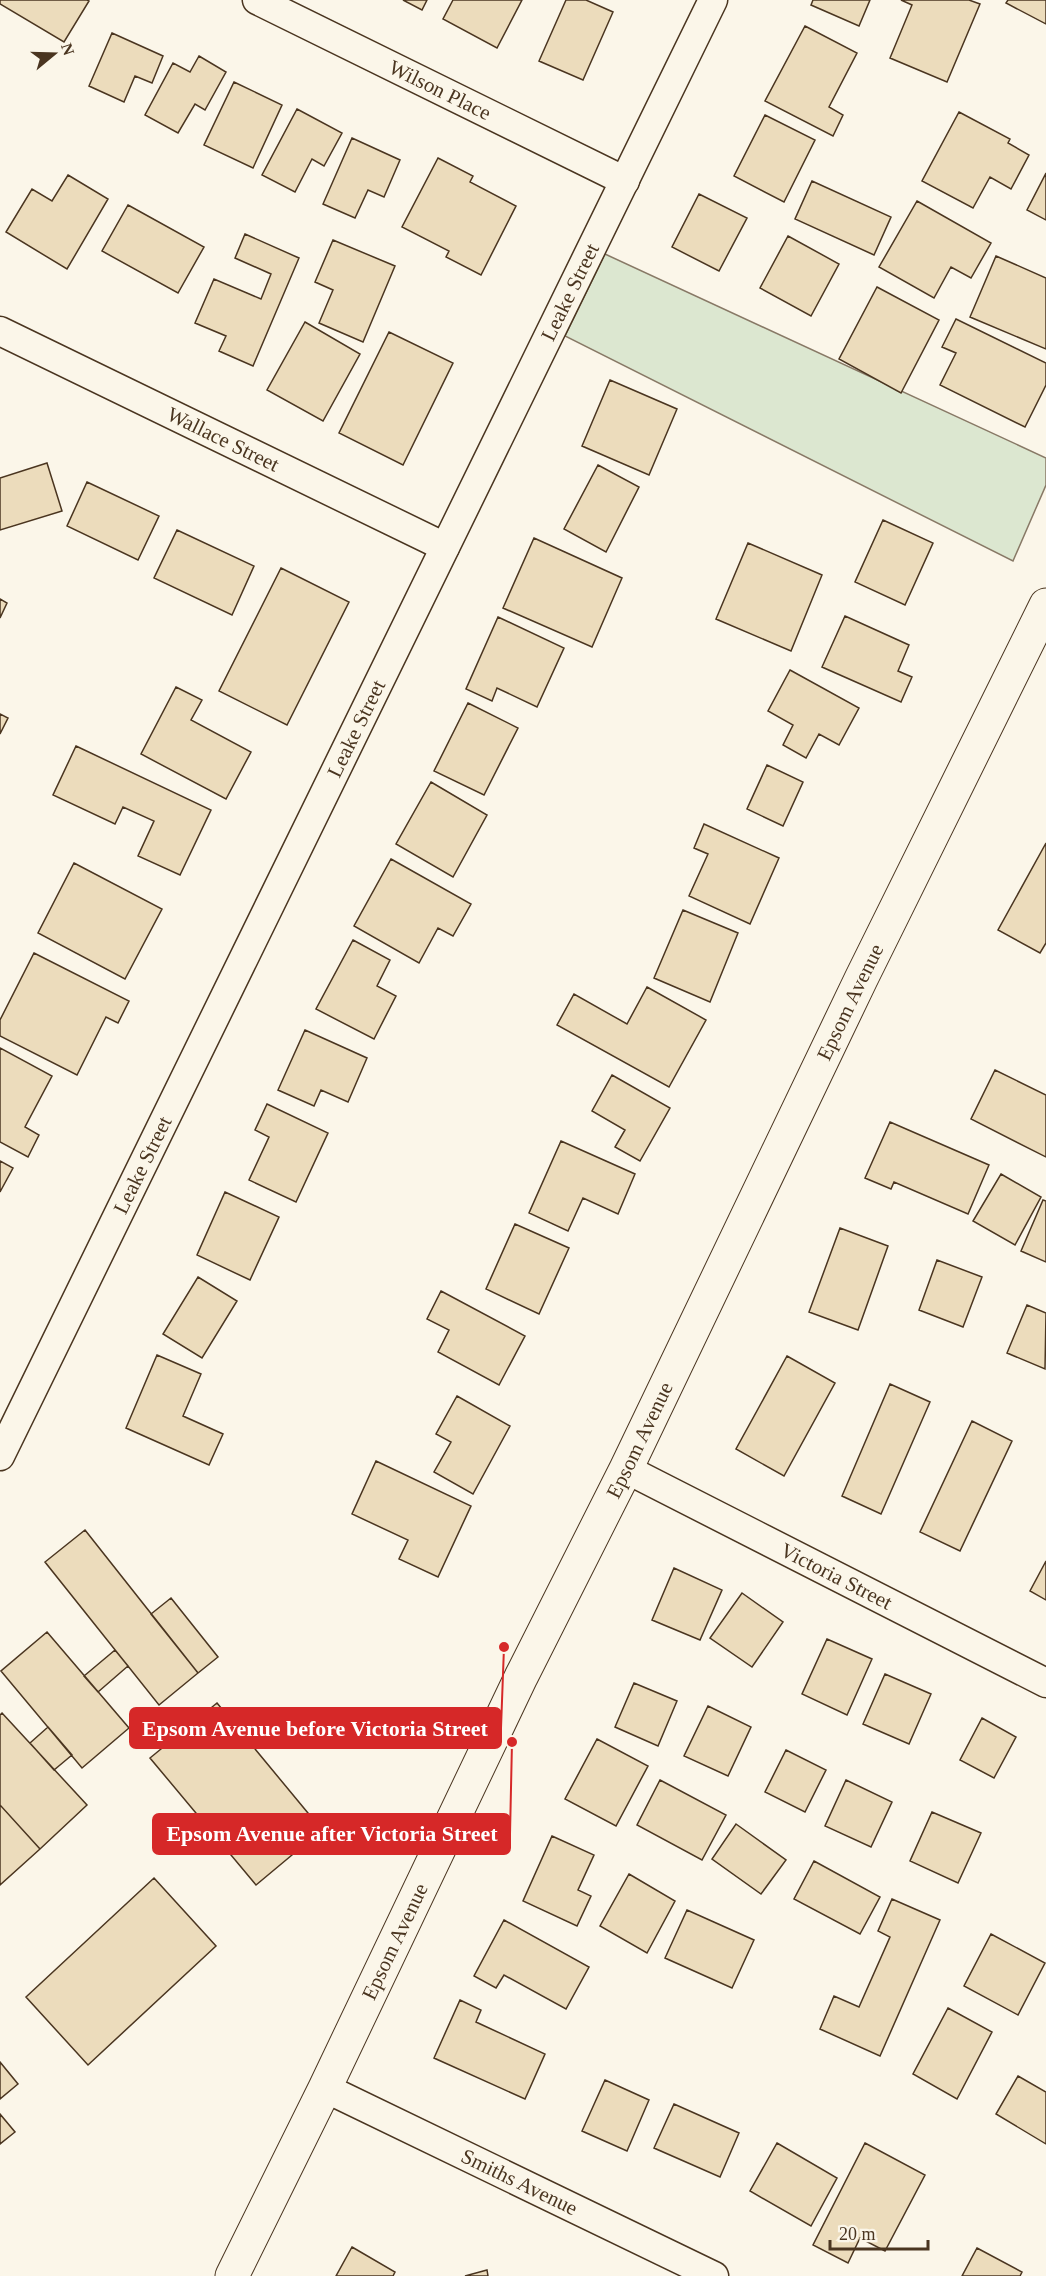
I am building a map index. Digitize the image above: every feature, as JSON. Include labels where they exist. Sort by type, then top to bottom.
[{"type":"street","name":"Wilson Place","points":[[257,0],[625,180]]},
{"type":"street","name":"Leake Street","points":[[0,1456],[713,0]]},
{"type":"street","name":"Wallace Street","points":[[0,331],[445,547]]},
{"type":"street","name":"Epsom Avenue","points":[[232,2276],[325,2088],[521,1677],[626,1469],[861,979],[1046,605]]},
{"type":"street","name":"Victoria Street","points":[[626,1469],[1046,1683]]},
{"type":"street","name":"Smiths Avenue","points":[[325,2088],[714,2276]]},
{"type":"green space","points":[[605,254],[1046,458],[1046,485],[1013,561],[565,336]]},
{"type":"building","points":[[0,0],[89,1],[64,42],[0,4]]},
{"type":"building","points":[[403,0],[427,0],[422,10]]},
{"type":"building","points":[[453,0],[522,0],[497,48],[443,19]]},
{"type":"building","points":[[566,0],[586,0],[613,12],[583,80],[539,61]]},
{"type":"building","points":[[813,0],[870,0],[859,26],[811,5]]},
{"type":"building","points":[[901,0],[969,0],[980,4],[947,82],[890,58],[912,5]]},
{"type":"building","points":[[1008,0],[1046,0],[1046,24],[1006,3]]},
{"type":"building","points":[[805,26],[857,53],[829,107],[843,115],[833,136],[765,101]]},
{"type":"building","points":[[112,33],[163,56],[152,83],[135,76],[124,102],[89,86]]},
{"type":"building","points":[[199,56],[226,72],[205,110],[195,104],[178,133],[145,115],[173,63],[190,72]]},
{"type":"building","points":[[234,82],[282,105],[253,168],[204,145]]},
{"type":"building","points":[[297,109],[342,133],[324,166],[312,159],[295,192],[262,175]]},
{"type":"building","points":[[959,112],[1010,139],[1008,143],[1029,155],[1011,189],[990,177],[973,208],[922,181]]},
{"type":"building","points":[[765,115],[815,140],[784,202],[734,176]]},
{"type":"building","points":[[352,138],[400,160],[384,197],[368,190],[355,218],[323,204]]},
{"type":"building","points":[[438,158],[473,176],[470,182],[516,206],[481,275],[446,257],[449,251],[402,227]]},
{"type":"building","points":[[1046,173],[1046,220],[1027,210]]},
{"type":"building","points":[[68,175],[108,199],[67,269],[6,232],[32,189],[52,201]]},
{"type":"building","points":[[812,181],[891,217],[874,255],[795,219]]},
{"type":"building","points":[[699,194],[747,218],[719,271],[672,247]]},
{"type":"building","points":[[917,201],[991,243],[971,278],[951,267],[934,298],[879,267]]},
{"type":"building","points":[[128,205],[204,247],[178,293],[102,251]]},
{"type":"building","points":[[245,234],[299,258],[253,366],[219,351],[226,336],[195,323],[214,279],[261,299],[271,274],[235,258]]},
{"type":"building","points":[[788,236],[839,264],[811,316],[760,288]]},
{"type":"building","points":[[333,240],[395,266],[363,342],[319,323],[333,290],[315,282]]},
{"type":"building","points":[[996,256],[1046,278],[1046,349],[970,317]]},
{"type":"building","points":[[877,287],[939,320],[901,393],[839,359]]},
{"type":"building","points":[[956,319],[1046,363],[1046,385],[1025,427],[940,385],[956,353],[942,347]]},
{"type":"building","points":[[305,322],[360,354],[323,421],[267,390]]},
{"type":"building","points":[[389,332],[453,363],[403,465],[339,433]]},
{"type":"building","points":[[610,380],[677,409],[649,475],[582,446]]},
{"type":"building","points":[[47,463],[62,511],[0,530],[0,478]]},
{"type":"building","points":[[598,465],[639,487],[606,552],[564,529]]},
{"type":"building","points":[[87,482],[159,516],[138,560],[67,526]]},
{"type":"building","points":[[883,520],[933,543],[905,605],[855,582]]},
{"type":"building","points":[[177,530],[254,566],[232,615],[154,578]]},
{"type":"building","points":[[534,538],[622,578],[592,647],[503,608]]},
{"type":"building","points":[[748,543],[822,575],[791,651],[716,619]]},
{"type":"building","points":[[281,568],[349,602],[287,725],[219,691]]},
{"type":"building","points":[[0,599],[7,603],[0,618]]},
{"type":"building","points":[[845,616],[909,645],[898,671],[912,677],[901,702],[822,667]]},
{"type":"building","points":[[498,617],[564,648],[537,707],[497,688],[492,701],[466,689]]},
{"type":"building","points":[[790,670],[859,708],[839,745],[819,734],[806,758],[783,745],[793,725],[768,711]]},
{"type":"building","points":[[176,687],[202,700],[191,720],[251,752],[226,799],[141,754]]},
{"type":"building","points":[[468,703],[518,728],[484,795],[434,771]]},
{"type":"building","points":[[0,714],[8,718],[0,734]]},
{"type":"building","points":[[76,746],[211,810],[180,875],[138,856],[154,821],[123,807],[115,824],[53,795]]},
{"type":"building","points":[[767,765],[803,782],[783,826],[747,809]]},
{"type":"building","points":[[431,782],[487,815],[453,877],[396,844]]},
{"type":"building","points":[[704,824],[779,858],[750,924],[689,896],[708,854],[694,848]]},
{"type":"building","points":[[1046,843],[1046,943],[1040,953],[998,930]]},
{"type":"building","points":[[391,859],[471,904],[453,936],[438,928],[419,963],[354,926]]},
{"type":"building","points":[[74,863],[162,909],[125,979],[38,933]]},
{"type":"building","points":[[683,910],[738,933],[710,1002],[654,978]]},
{"type":"building","points":[[353,940],[390,960],[377,986],[396,996],[374,1039],[316,1009]]},
{"type":"building","points":[[34,953],[129,1001],[118,1023],[106,1017],[77,1075],[0,1036],[0,1020]]},
{"type":"building","points":[[647,987],[706,1020],[669,1087],[557,1025],[574,994],[627,1024]]},
{"type":"building","points":[[305,1030],[367,1058],[348,1102],[321,1090],[314,1106],[278,1090]]},
{"type":"building","points":[[0,1048],[52,1076],[25,1127],[39,1135],[28,1157],[0,1142]]},
{"type":"building","points":[[995,1070],[1046,1095],[1046,1157],[971,1119]]},
{"type":"building","points":[[612,1075],[670,1108],[640,1161],[615,1147],[625,1130],[592,1111]]},
{"type":"building","points":[[267,1104],[328,1133],[296,1202],[249,1180],[269,1137],[255,1130]]},
{"type":"building","points":[[890,1122],[989,1165],[968,1214],[894,1182],[891,1189],[865,1178]]},
{"type":"building","points":[[561,1141],[635,1174],[618,1214],[583,1198],[568,1231],[529,1213]]},
{"type":"building","points":[[0,1161],[13,1168],[0,1192]]},
{"type":"building","points":[[1001,1174],[1041,1197],[1015,1245],[973,1221]]},
{"type":"building","points":[[225,1192],[279,1217],[250,1280],[197,1255]]},
{"type":"building","points":[[1043,1200],[1046,1201],[1046,1262],[1021,1251]]},
{"type":"building","points":[[515,1224],[569,1248],[539,1314],[486,1289]]},
{"type":"building","points":[[840,1228],[888,1246],[858,1330],[809,1312]]},
{"type":"building","points":[[937,1260],[982,1277],[963,1327],[919,1310]]},
{"type":"building","points":[[198,1277],[237,1301],[202,1358],[163,1334]]},
{"type":"building","points":[[441,1291],[525,1336],[499,1385],[438,1352],[449,1330],[427,1319]]},
{"type":"building","points":[[1027,1305],[1046,1313],[1045,1369],[1007,1353]]},
{"type":"building","points":[[157,1355],[201,1374],[183,1416],[223,1434],[209,1465],[126,1428]]},
{"type":"building","points":[[787,1356],[835,1383],[784,1476],[736,1449]]},
{"type":"building","points":[[890,1384],[930,1402],[881,1514],[842,1496]]},
{"type":"building","points":[[457,1396],[510,1426],[473,1494],[434,1472],[451,1442],[436,1434]]},
{"type":"building","points":[[972,1421],[1012,1441],[960,1551],[920,1532]]},
{"type":"building","points":[[376,1461],[471,1506],[438,1577],[399,1559],[408,1540],[352,1514]]},
{"type":"building","points":[[85,1530],[198,1673],[159,1705],[45,1562]]},
{"type":"building","points":[[1046,1561],[1046,1600],[1030,1591]]},
{"type":"building","points":[[674,1568],[722,1590],[700,1640],[652,1620]]},
{"type":"building","points":[[742,1593],[783,1622],[752,1667],[710,1638]]},
{"type":"building","points":[[171,1598],[218,1657],[198,1673],[151,1614]]},
{"type":"building","points":[[47,1632],[129,1728],[82,1768],[1,1671]]},
{"type":"building","points":[[827,1639],[872,1659],[847,1715],[802,1694]]},
{"type":"building","points":[[115,1650],[128,1666],[98,1692],[84,1676]]},
{"type":"building","points":[[885,1674],[931,1694],[909,1744],[863,1724]]},
{"type":"building","points":[[634,1683],[677,1701],[658,1746],[615,1727]]},
{"type":"building","points":[[217,1703],[322,1830],[256,1885],[150,1758]]},
{"type":"building","points":[[708,1706],[751,1727],[728,1776],[684,1756]]},
{"type":"building","points":[[2,1713],[87,1805],[40,1849],[0,1805],[0,1715]]},
{"type":"building","points":[[982,1718],[1016,1737],[994,1778],[960,1760]]},
{"type":"building","points":[[48,1727],[72,1755],[54,1770],[30,1743]]},
{"type":"building","points":[[597,1739],[648,1766],[616,1826],[565,1799]]},
{"type":"building","points":[[786,1750],[826,1770],[805,1812],[765,1792]]},
{"type":"building","points":[[660,1780],[726,1815],[702,1860],[637,1825]]},
{"type":"building","points":[[846,1780],[892,1802],[871,1847],[825,1826]]},
{"type":"building","points":[[0,1805],[40,1849],[0,1885]]},
{"type":"building","points":[[932,1812],[981,1833],[958,1883],[910,1861]]},
{"type":"building","points":[[736,1824],[786,1860],[761,1894],[712,1859]]},
{"type":"building","points":[[552,1836],[594,1855],[578,1890],[591,1896],[577,1926],[523,1901]]},
{"type":"building","points":[[814,1861],[880,1897],[860,1934],[794,1899]]},
{"type":"building","points":[[629,1874],[675,1901],[647,1953],[600,1926]]},
{"type":"building","points":[[154,1878],[216,1946],[88,2065],[26,1997]]},
{"type":"building","points":[[892,1899],[940,1920],[880,2056],[820,2029],[834,1996],[859,2007],[890,1937],[878,1931]]},
{"type":"building","points":[[687,1910],[754,1940],[732,1988],[665,1958]]},
{"type":"building","points":[[504,1920],[589,1967],[566,2009],[504,1975],[496,1988],[474,1976]]},
{"type":"building","points":[[991,1934],[1045,1963],[1018,2015],[964,1986]]},
{"type":"building","points":[[460,2000],[481,2010],[476,2022],[545,2054],[525,2099],[434,2058]]},
{"type":"building","points":[[948,2008],[992,2032],[957,2099],[913,2074]]},
{"type":"building","points":[[0,2062],[18,2084],[0,2099]]},
{"type":"building","points":[[1018,2076],[1046,2092],[1046,2144],[996,2114]]},
{"type":"building","points":[[605,2080],[649,2100],[627,2151],[582,2131]]},
{"type":"building","points":[[674,2104],[739,2133],[720,2177],[654,2148]]},
{"type":"building","points":[[0,2114],[15,2132],[0,2144]]},
{"type":"building","points":[[777,2143],[837,2178],[811,2226],[750,2191]]},
{"type":"building","points":[[865,2143],[925,2175],[885,2251],[860,2238],[848,2263],[813,2245]]},
{"type":"building","points":[[352,2247],[395,2272],[393,2276],[336,2276]]},
{"type":"building","points":[[977,2248],[1022,2272],[1020,2276],[962,2276]]},
{"type":"building","points":[[487,2270],[488,2276],[465,2276]]},
{"type":"place","name":"Epsom Avenue before Victoria Street","points":[[504,1647]]},
{"type":"place","name":"Epsom Avenue after Victoria Street","points":[[512,1742]]}]
